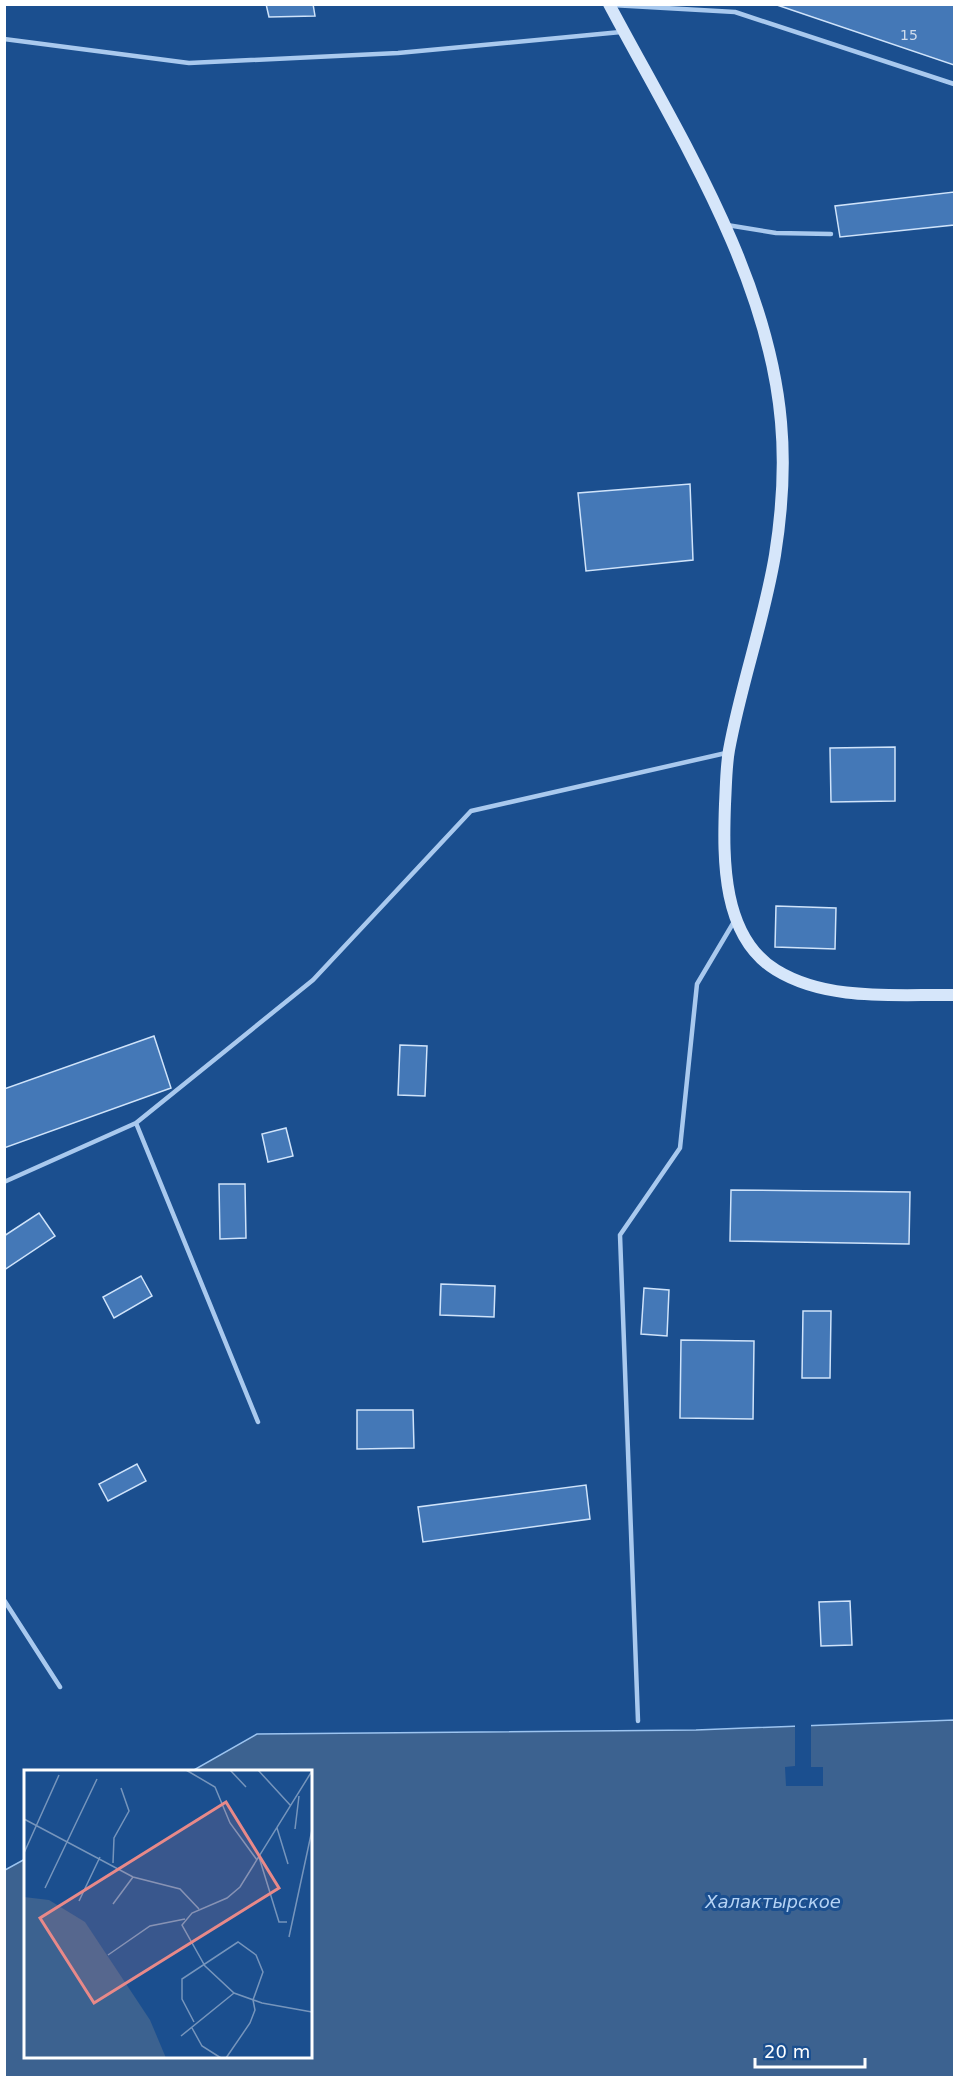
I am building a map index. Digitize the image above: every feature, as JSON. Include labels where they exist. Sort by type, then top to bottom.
[{"type":"street","points":[[610,5],[719,211],[759,310],[770,350],[778,394],[783,477],[775,557],[728,752],[724,830],[729,894],[736,918],[743,934],[763,960],[795,979],[844,993],[954,995]]},
{"type":"lane","points":[[610,5],[735,12],[954,84]]},
{"type":"lane","points":[[4,39],[189,63],[399,53],[624,32]]},
{"type":"lane","points":[[724,225],[776,233],[831,234]]},
{"type":"lane","points":[[4,1182],[136,1123],[313,980],[471,811],[728,752]]},
{"type":"lane","points":[[638,1721],[620,1235],[680,1148],[698,984],[736,918]]},
{"type":"lane","points":[[136,1123],[258,1422]]},
{"type":"lane","points":[[4,1600],[60,1687]]},
{"type":"water","name":"Халактырское","points":[[954,1720],[954,2077],[5,2078],[5,1870],[24,1860],[24,2058],[312,2058],[312,1770],[194,1770],[257,1734],[696,1730]]},
{"type":"pier","points":[[795,1723],[811,1723],[811,1767],[823,1767],[823,1786],[786,1786],[785,1767],[795,1766]]},
{"type":"building","points":[[266,4],[313,4],[315,16],[269,17]]},
{"type":"building","points":[[774,4],[954,4],[954,65]]},
{"type":"building","points":[[954,192],[954,225],[840,237],[835,206]]},
{"type":"building","points":[[690,484],[693,560],[586,571],[578,493]]},
{"type":"building","points":[[895,747],[895,801],[831,802],[830,748]]},
{"type":"building","points":[[776,906],[836,908],[835,949],[775,947]]},
{"type":"building","points":[[154,1036],[171,1088],[4,1148],[4,1089]]},
{"type":"building","points":[[400,1045],[427,1046],[425,1096],[398,1095]]},
{"type":"building","points":[[286,1128],[293,1156],[268,1162],[262,1134]]},
{"type":"building","points":[[219,1184],[245,1184],[246,1238],[220,1239]]},
{"type":"building","points":[[731,1190],[910,1192],[909,1244],[730,1241]]},
{"type":"building","points":[[39,1213],[55,1236],[4,1270],[4,1236]]},
{"type":"building","points":[[141,1276],[152,1296],[114,1318],[103,1297]]},
{"type":"building","points":[[441,1284],[495,1286],[494,1317],[440,1315]]},
{"type":"building","points":[[644,1288],[669,1290],[667,1336],[641,1334]]},
{"type":"building","points":[[803,1311],[831,1311],[830,1378],[802,1378]]},
{"type":"building","points":[[681,1340],[754,1341],[753,1419],[680,1418]]},
{"type":"building","points":[[357,1410],[413,1410],[414,1448],[357,1449]]},
{"type":"building","points":[[137,1464],[146,1481],[108,1501],[99,1484]]},
{"type":"building","points":[[586,1485],[590,1519],[423,1542],[418,1507]]},
{"type":"building","points":[[850,1601],[852,1645],[821,1646],[819,1602]]}]
